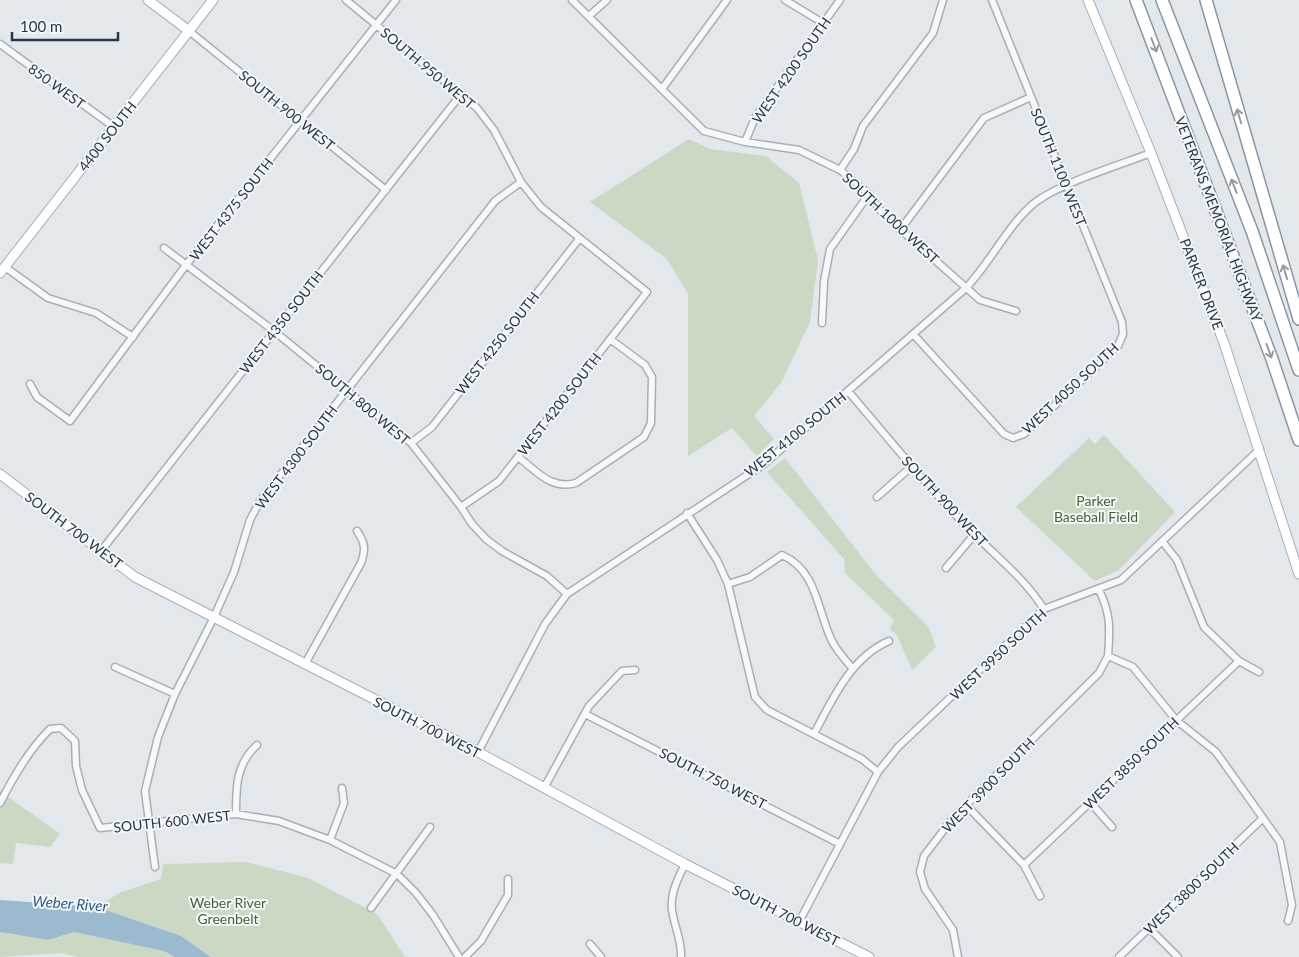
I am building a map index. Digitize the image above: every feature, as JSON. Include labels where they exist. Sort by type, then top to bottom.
[{"type":"highway","name":"VETERANS MEMORIAL HIGHWAY","points":[[1136,0],[1272,359],[1299,440]]},
{"type":"highway","name":"VETERANS MEMORIAL HIGHWAY","points":[[1162,0],[1252,232],[1299,370]]},
{"type":"highway","points":[[1206,0],[1299,319]]},
{"type":"street","points":[[148,0],[189,31]]},
{"type":"street","name":"4400 SOUTH","points":[[2,270],[213,0]]},
{"type":"street","name":"SOUTH 950 WEST","points":[[346,0],[462,93],[477,108],[494,130],[521,182],[541,206],[579,239],[647,292]]},
{"type":"street","name":"WEST 4375 SOUTH","points":[[30,384],[36,397],[70,420],[186,265],[396,0]]},
{"type":"street","name":"SOUTH 1000 WEST","points":[[572,0],[704,131],[745,142],[799,150],[840,170],[869,194],[883,214],[900,230],[980,300],[991,305],[1016,311]]},
{"type":"street","points":[[589,16],[607,0]]},
{"type":"street","points":[[662,89],[727,0]]},
{"type":"street","points":[[785,0],[823,23]]},
{"type":"street","name":"WEST 4200 SOUTH","points":[[745,142],[754,118],[840,0]]},
{"type":"street","points":[[840,170],[854,149],[863,126],[933,33],[943,0]]},
{"type":"street","name":"SOUTH 1100 WEST","points":[[992,0],[1122,322],[1123,334]]},
{"type":"street","name":"PARKER DRIVE","points":[[1088,0],[1151,153],[1224,343],[1260,449],[1299,574]]},
{"type":"street","name":"SOUTH 900 WEST","points":[[189,31],[386,190]]},
{"type":"street","name":"850 WEST","points":[[0,44],[114,127]]},
{"type":"street","name":"WEST 4350 SOUTH","points":[[101,551],[462,93]]},
{"type":"street","points":[[900,230],[984,118],[1031,97]]},
{"type":"street","name":"WEST 4100 SOUTH","points":[[478,752],[545,624],[568,594],[687,513],[764,464],[966,288],[983,270],[1017,222],[1037,201],[1067,186],[1151,153]]},
{"type":"street","name":"WEST 4300 SOUTH","points":[[156,867],[145,790],[158,736],[234,572],[250,520],[260,501],[495,201],[521,182]]},
{"type":"street","points":[[822,323],[824,281],[830,249],[869,194]]},
{"type":"street","name":"WEST 4250 SOUTH","points":[[411,443],[432,427],[579,239]]},
{"type":"street","name":"SOUTH 800 WEST","points":[[164,248],[274,331],[411,443],[461,506],[472,524],[486,539],[502,551],[547,576],[568,594]]},
{"type":"street","points":[[2,270],[48,298],[96,313],[133,337]]},
{"type":"street","name":"WEST 4200 SOUTH","points":[[461,506],[499,481],[647,292]]},
{"type":"street","name":"WEST 4050 SOUTH","points":[[914,335],[1004,434],[1013,438],[1024,434],[1118,346],[1123,334]]},
{"type":"street","points":[[518,457],[552,483],[563,486],[576,483],[644,437],[651,423],[652,377],[645,365],[610,339]]},
{"type":"street","name":"SOUTH 900 WEST","points":[[848,391],[912,467],[974,535],[1029,587],[1044,609]]},
{"type":"street","name":"WEST 3950 SOUTH","points":[[799,922],[878,772],[898,747],[1044,609],[1099,590],[1121,580],[1260,449]]},
{"type":"street","points":[[877,497],[912,467]]},
{"type":"street","name":"SOUTH 700 WEST","points":[[0,474],[135,576],[478,752],[685,864],[869,957]]},
{"type":"street","points":[[687,513],[717,560],[728,584],[755,697],[767,710],[862,759],[878,772]]},
{"type":"street","points":[[306,664],[361,563],[365,552],[364,542],[357,532]]},
{"type":"street","points":[[946,568],[974,535]]},
{"type":"street","points":[[1162,541],[1177,560],[1204,627],[1239,661],[1259,672]]},
{"type":"street","points":[[728,584],[750,577],[782,555],[793,560],[810,580],[832,642],[853,669]]},
{"type":"street","points":[[1099,590],[1109,616],[1108,656],[1133,667],[1176,720],[1216,752],[1280,842],[1292,905],[1288,921]]},
{"type":"street","points":[[814,734],[840,685],[853,669],[879,645],[889,641]]},
{"type":"street","name":"WEST 3900 SOUTH","points":[[958,957],[952,930],[925,889],[920,872],[924,856],[952,818],[1098,673],[1108,656]]},
{"type":"street","name":"WEST 3850 SOUTH","points":[[1024,865],[1239,661]]},
{"type":"street","points":[[115,667],[176,694]]},
{"type":"street","points":[[544,788],[589,706],[622,671],[635,670]]},
{"type":"street","name":"SOUTH 750 WEST","points":[[585,714],[840,844]]},
{"type":"street","name":"SOUTH 600 WEST","points":[[0,803],[14,777],[38,741],[50,729],[61,728],[75,741],[78,774],[82,790],[100,828],[236,814],[280,822],[330,840],[397,874],[416,893],[433,915],[460,957]]},
{"type":"street","points":[[236,814],[236,784],[245,755],[257,745]]},
{"type":"street","points":[[330,840],[344,803],[342,788]]},
{"type":"street","points":[[1090,802],[1112,827]]},
{"type":"street","points":[[966,805],[1024,865],[1040,896]]},
{"type":"street","name":"WEST 3800 SOUTH","points":[[1119,957],[1263,818]]},
{"type":"street","points":[[371,908],[430,827]]},
{"type":"street","points":[[681,957],[680,938],[672,909],[675,886],[685,864]]},
{"type":"street","points":[[465,957],[481,941],[508,895],[508,879]]},
{"type":"street","points":[[1149,928],[1178,957]]},
{"type":"street","points":[[590,944],[601,957]]},
{"type":"green space","points":[[689,139],[710,149],[766,156],[799,183],[818,260],[810,322],[781,383],[754,416],[774,439],[757,456],[732,428],[688,456],[688,294],[667,259],[590,202]]},
{"type":"green space","name":"Parker Baseball Field","points":[[1104,435],[1175,512],[1119,570],[1095,581],[1016,507],[1089,438],[1095,444]]},
{"type":"green space","points":[[785,458],[876,575],[928,626],[936,647],[912,670],[897,635],[890,629],[894,620],[845,573],[844,559],[767,472]]},
{"type":"green space","points":[[0,791],[60,834],[50,847],[16,843],[13,864],[0,863]]},
{"type":"green space","name":"Weber River Greenbelt","points":[[246,862],[308,878],[377,914],[405,957],[211,957],[181,936],[97,907],[119,893],[161,879],[163,864]]},
{"type":"green space","name":"Weber River Greenbelt","points":[[0,932],[48,940],[74,932],[164,951],[175,957],[79,957],[61,953],[0,957]]},
{"type":"water","points":[[0,900],[97,907],[181,936],[211,957],[175,957],[164,951],[74,932],[48,940],[0,932]]},
{"type":"water label","name":"Weber River","points":[[70,903]]}]
